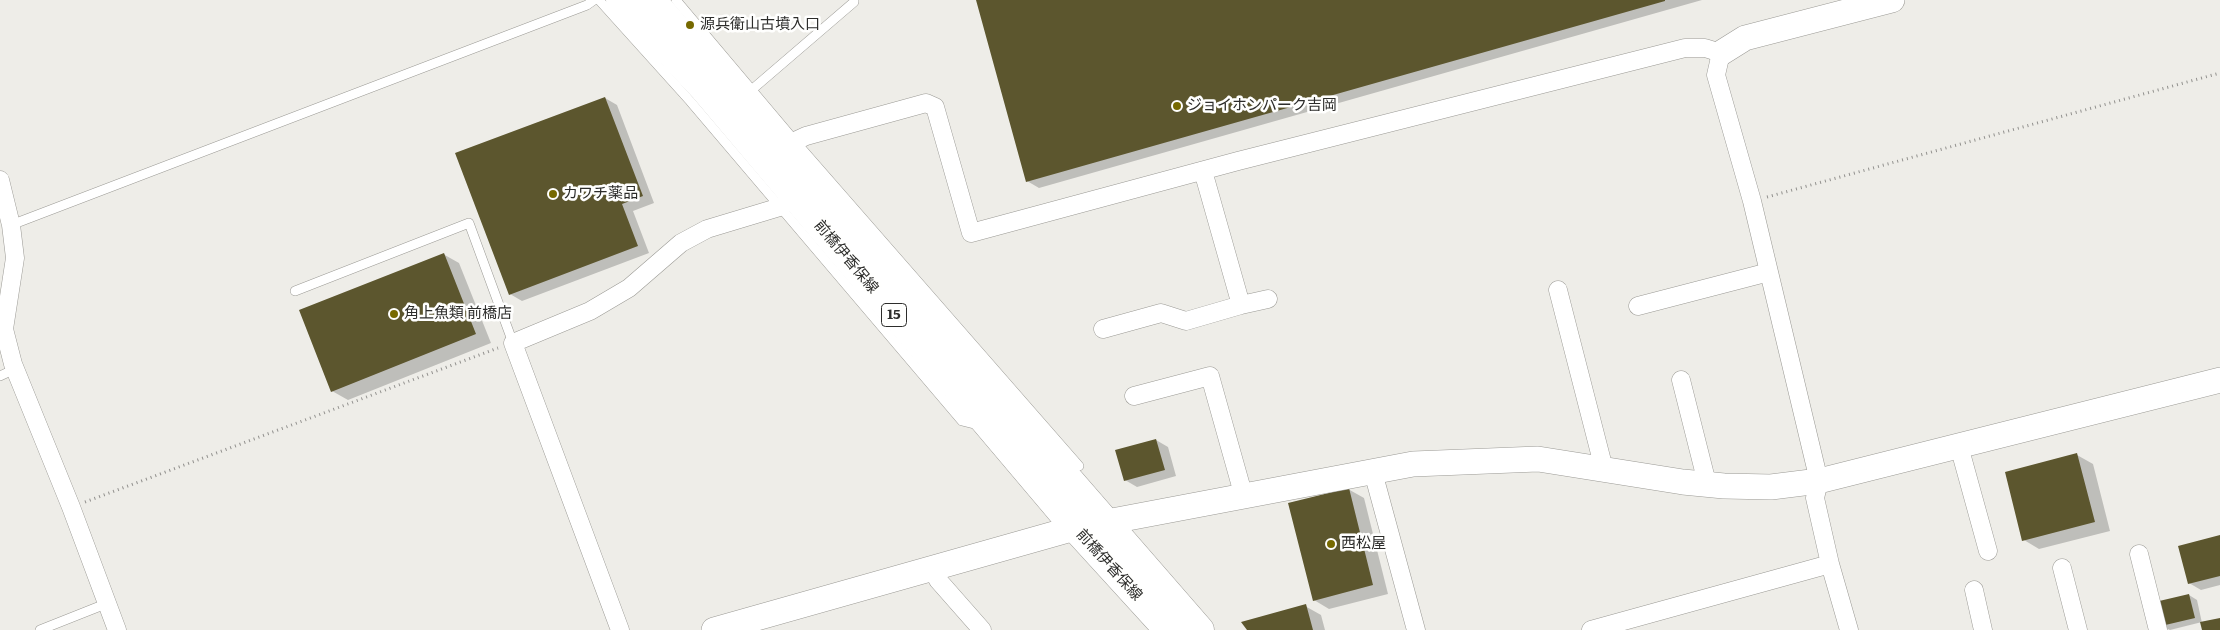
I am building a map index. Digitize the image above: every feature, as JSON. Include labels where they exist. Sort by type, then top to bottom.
[{"type":"main road","name":"前橋伊香保線","points":[[620,0],[697,95],[788,201],[844,238],[1005,394],[1107,523],[1200,630]]},
{"type":"main road","name":"前橋伊香保線","points":[[663,1],[787,144],[844,238],[990,428],[1075,528],[1168,630]]},
{"type":"street","points":[[1848,630],[1815,498],[1819,481],[1752,201],[1716,75],[1720,53],[1745,38],[1892,0]]},
{"type":"street","points":[[787,144],[926,103],[935,107],[971,233],[1202,171],[1685,48],[1705,48],[1720,53]]},
{"type":"street","points":[[1202,171],[1241,304]]},
{"type":"street","points":[[0,180],[11,225],[15,258],[4,329],[7,373],[71,508],[117,630]]},
{"type":"street","points":[[620,630],[513,343],[590,311],[629,288],[681,243],[707,228],[788,201]]},
{"type":"street","points":[[1638,306],[1769,272]]},
{"type":"street","points":[[1558,290],[1604,469]]},
{"type":"street","points":[[1103,330],[1161,314],[1186,321],[1241,304],[1268,299]]},
{"type":"street","points":[[1134,396],[1210,376],[1244,497]]},
{"type":"street","points":[[1681,380],[1707,483]]},
{"type":"street","points":[[714,630],[1075,528],[1413,464],[1538,459],[1683,482],[1724,486],[1771,487],[1819,481],[2220,380]]},
{"type":"street","points":[[1960,446],[1988,551]]},
{"type":"street","points":[[1373,472],[1416,630]]},
{"type":"street","points":[[2139,554],[2158,630]]},
{"type":"street","points":[[1591,630],[1830,564]]},
{"type":"street","points":[[2062,568],[2078,630]]},
{"type":"street","points":[[932,569],[938,580],[982,630]]},
{"type":"street","points":[[1974,590],[1983,630]]},
{"type":"lane","points":[[11,225],[578,9],[594,0]]},
{"type":"lane","points":[[599,0],[697,95]]},
{"type":"lane","points":[[745,95],[854,2],[854,0]]},
{"type":"lane","points":[[295,291],[469,223],[513,343]]},
{"type":"lane","points":[[1005,394],[1079,466]]},
{"type":"lane","points":[[40,630],[108,602]]},
{"type":"path","points":[[1752,201],[2220,73]]},
{"type":"path","points":[[71,508],[513,343]]},
{"type":"building","points":[[976,0],[1665,0],[1665,1],[1026,182]]},
{"type":"building","points":[[605,97],[643,196],[622,204],[638,246],[509,295],[455,153]]},
{"type":"building","points":[[444,253],[476,334],[331,392],[299,310]]},
{"type":"building","points":[[1156,439],[1165,470],[1124,481],[1115,450]]},
{"type":"building","points":[[2077,453],[2095,522],[2022,541],[2005,472]]},
{"type":"building","name":"西松屋","points":[[1349,488],[1373,585],[1313,601],[1288,503]]},
{"type":"building","points":[[2220,535],[2220,576],[2188,584],[2178,546]]},
{"type":"building","points":[[2189,594],[2195,618],[2161,626],[2155,602]]},
{"type":"building","points":[[1306,604],[1313,630],[1247,630],[1241,622]]},
{"type":"building","points":[[2220,618],[2220,630],[2202,630],[2200,622]]},
{"type":"place","name":"源兵衛山古墳入口","points":[[690,25]]},
{"type":"place","name":"ジョイホンパーク吉岡","points":[[1177,106]]},
{"type":"place","name":"カワチ薬品","points":[[553,194]]},
{"type":"place","name":"角上魚類 前橋店","points":[[394,314]]},
{"type":"place","name":"西松屋","points":[[1331,544]]}]
